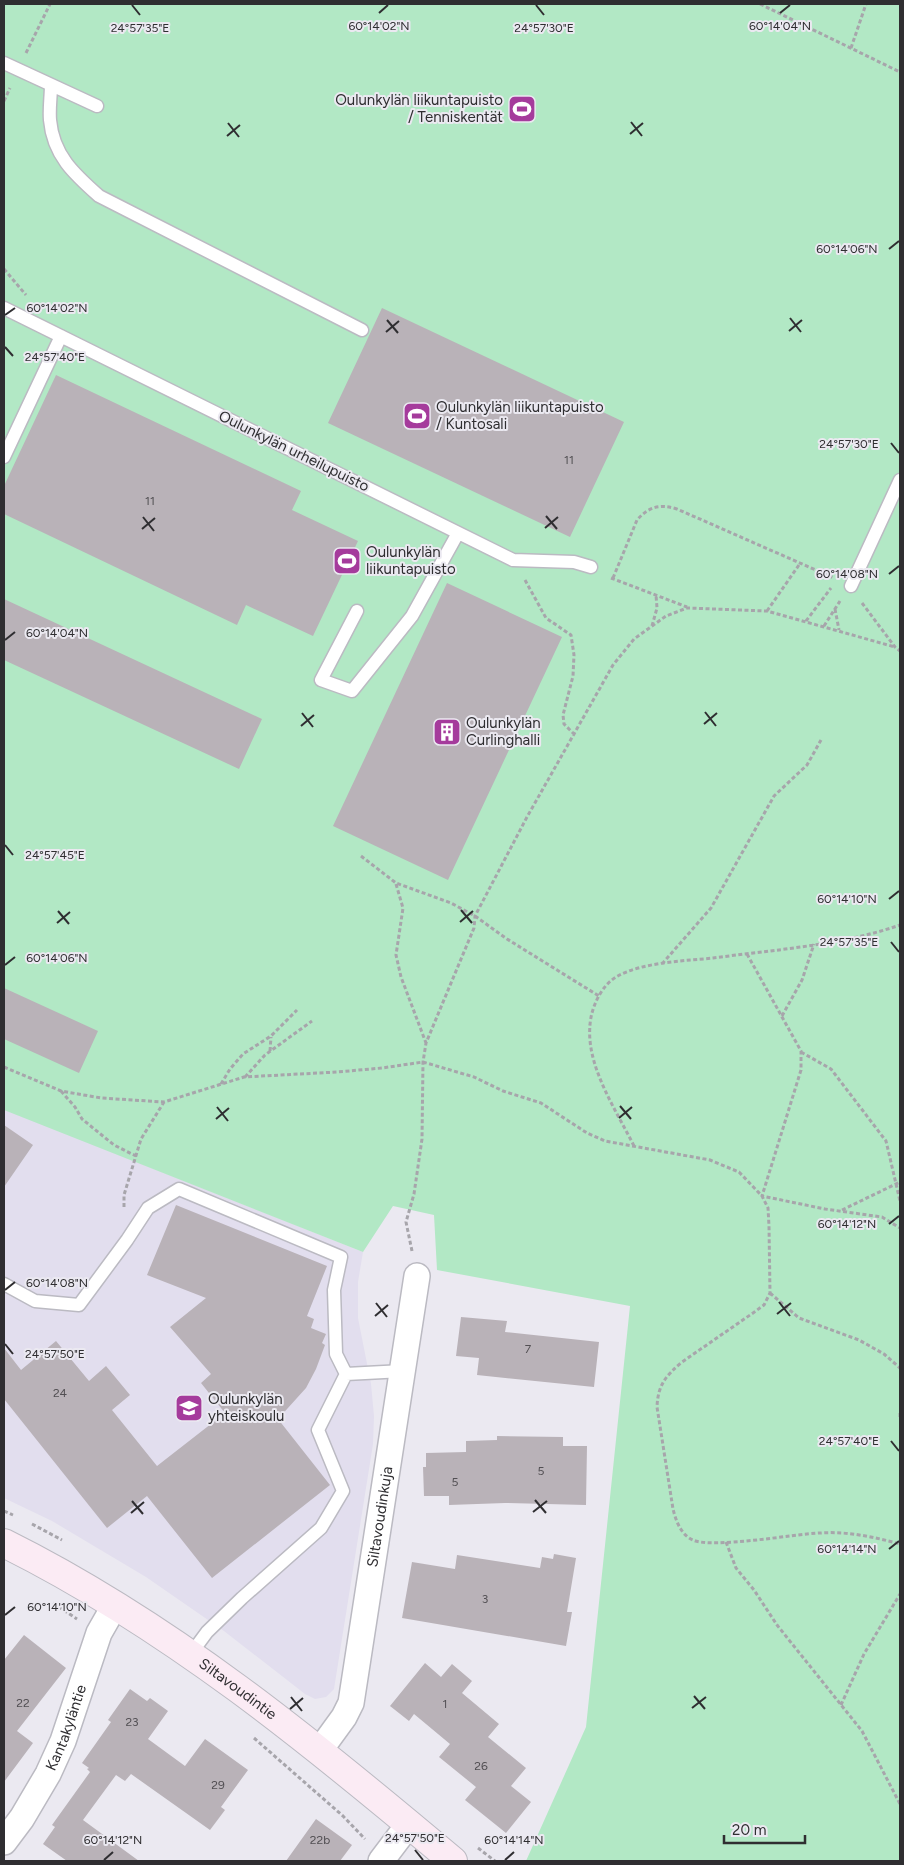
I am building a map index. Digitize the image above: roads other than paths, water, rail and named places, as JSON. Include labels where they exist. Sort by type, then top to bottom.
[{"type":"main road","name":"Siltavoudintie","points":[[4,1543],[74,1580],[190,1655],[320,1750],[453,1861]]},
{"type":"street","name":"Siltavoudinkuja","points":[[320,1750],[344,1718],[351,1703],[417,1276]]},
{"type":"street","name":"Kantakyläntie","points":[[4,1842],[48,1774],[63,1741],[99,1633],[115,1605]]},
{"type":"street","points":[[383,1858],[409,1824]]},
{"type":"lane","points":[[4,63],[97,106]]},
{"type":"lane","points":[[51,85],[50,120],[57,149],[74,174],[98,196],[362,330]]},
{"type":"lane","name":"Oulunkylän urheilupuisto","points":[[4,308],[513,560],[574,562],[591,567]]},
{"type":"lane","points":[[4,457],[61,336]]},
{"type":"lane","points":[[851,586],[900,480]]},
{"type":"lane","points":[[357,611],[321,680],[352,691],[412,616],[458,533]]},
{"type":"lane","points":[[4,1284],[35,1301],[79,1305],[148,1208],[179,1189],[341,1257],[334,1290],[336,1354],[346,1374]]},
{"type":"lane","points":[[346,1374],[403,1371]]},
{"type":"lane","points":[[190,1655],[208,1632],[242,1598],[321,1528],[343,1491],[318,1430],[346,1374]]},
{"type":"place","name":"Oulunkylän liikuntapuisto / Tenniskentät","points":[[522,109]]},
{"type":"place","name":"Oulunkylän liikuntapuisto / Kuntosali","points":[[417,416]]},
{"type":"place","name":"Oulunkylän liikuntapuisto","points":[[347,561]]},
{"type":"place","name":"Oulunkylän Curlinghalli","points":[[447,732]]},
{"type":"place","name":"Oulunkylän yhteiskoulu","points":[[189,1408]]}]
